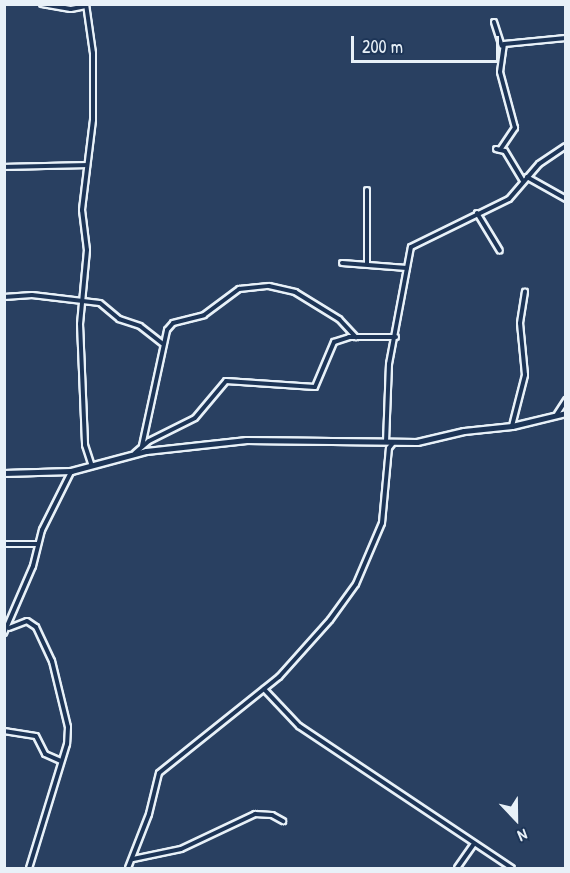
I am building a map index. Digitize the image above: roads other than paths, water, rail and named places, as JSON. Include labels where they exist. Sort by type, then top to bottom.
[{"type":"street","points":[[42,4],[71,9],[86,5],[93,53],[93,120],[82,210],[87,250],[80,301],[85,445],[92,466]]},
{"type":"street","points":[[494,22],[503,47],[500,72],[515,128],[498,150],[505,151],[525,179],[566,199]]},
{"type":"street","points":[[503,47],[566,38]]},
{"type":"street","points":[[128,868],[133,859],[159,774],[264,689],[330,620],[363,572],[384,513],[389,448],[385,441],[389,364],[396,337],[407,268],[416,242],[509,199],[525,179],[566,146]]},
{"type":"street","points":[[4,167],[87,165]]},
{"type":"street","points":[[367,190],[367,264]]},
{"type":"street","points":[[477,213],[500,251]]},
{"type":"street","points":[[342,263],[407,268]]},
{"type":"street","points":[[141,446],[162,343],[173,323],[204,315],[239,289],[252,285],[295,292],[339,319],[356,337]]},
{"type":"street","points":[[512,426],[525,375],[520,323],[525,291]]},
{"type":"street","points":[[4,297],[32,295],[106,306],[119,319],[140,326],[162,343]]},
{"type":"street","points":[[133,455],[141,446],[195,418],[229,380],[269,386],[317,386],[329,347],[342,338],[396,337]]},
{"type":"street","points":[[558,414],[566,400]]},
{"type":"street","points":[[4,473],[71,471],[133,455],[246,440],[394,442],[512,426],[566,413]]},
{"type":"street","points":[[389,448],[394,442]]},
{"type":"street","points":[[4,633],[9,628],[38,543],[71,471]]},
{"type":"street","points":[[4,544],[38,543]]},
{"type":"street","points":[[9,628],[32,622],[45,642],[68,727],[61,761],[28,868]]},
{"type":"street","points":[[264,689],[304,730],[512,868]]},
{"type":"street","points":[[4,731],[36,736],[45,754],[61,761]]},
{"type":"street","points":[[133,859],[181,849],[255,814],[272,815],[283,821]]},
{"type":"street","points":[[457,868],[474,843]]}]
